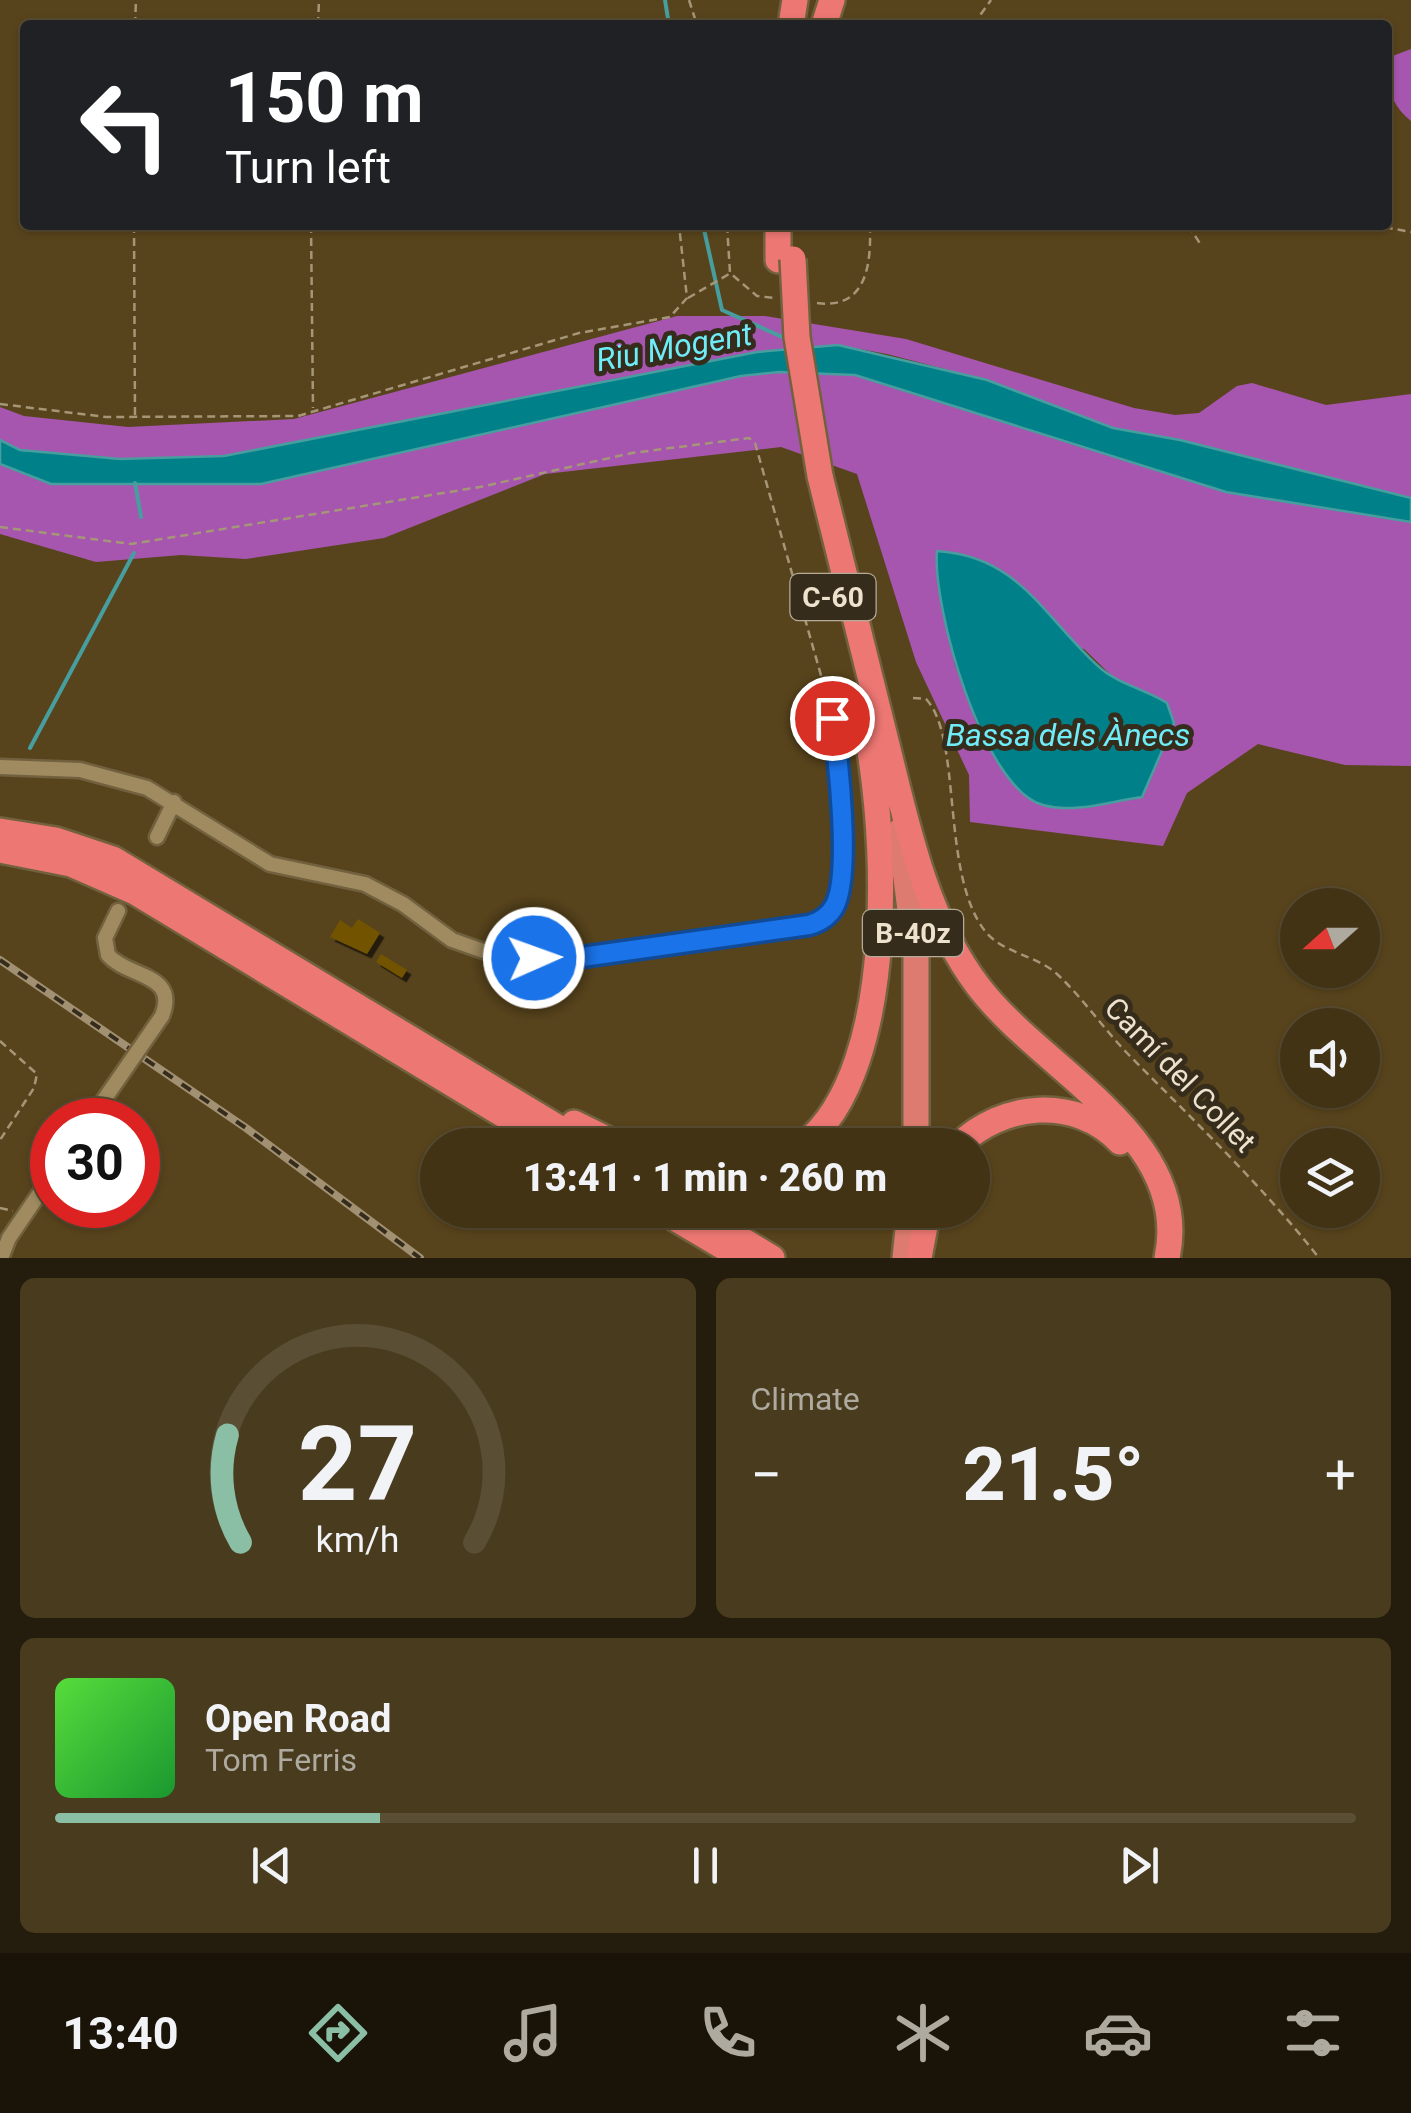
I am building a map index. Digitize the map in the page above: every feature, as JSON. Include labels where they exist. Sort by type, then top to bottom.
[{"type":"highway","name":"C-60","points":[[779,230],[797,338],[812,472],[874,724]]},
{"type":"highway","name":"C-60","points":[[785,260],[791,230]]},
{"type":"highway","points":[[822,1128],[846,1091],[872,1006],[879,932],[874,724]]},
{"type":"highway","points":[[874,724],[924,882],[954,949],[1003,1016],[1148,1153],[1168,1200],[1167,1258]]},
{"type":"highway","name":"B-40z","points":[[874,724],[902,958],[902,1128]]},
{"type":"highway","name":"B-40z","points":[[874,724],[916,958],[916,1128]]},
{"type":"highway","points":[[0,831],[56,840],[113,859],[560,1128]]},
{"type":"highway","points":[[0,850],[71,864],[135,892],[525,1128]]},
{"type":"highway","points":[[981,1128],[1021,1110],[1061,1112],[1101,1127],[1127,1149],[1152,1193],[1157,1224],[1153,1258]]},
{"type":"highway","points":[[537,1113],[561,1117],[584,1128]]},
{"type":"highway","points":[[701,1228],[729,1258]]},
{"type":"highway","points":[[704,1228],[742,1258]]},
{"type":"highway","points":[[710,1228],[772,1258]]},
{"type":"highway","points":[[891,1258],[894,1228]]},
{"type":"highway","points":[[904,1258],[908,1228]]},
{"type":"highway","points":[[919,1258],[925,1228]]},
{"type":"street","points":[[0,766],[80,770],[147,788],[270,864],[366,884],[463,946],[519,958],[582,957],[809,925],[824,919],[837,900],[841,842],[832,718]]},
{"type":"street","points":[[157,837],[174,802]]},
{"type":"street","points":[[105,1098],[162,1016],[166,999],[160,984],[108,955],[105,938],[118,910]]},
{"type":"street","points":[[0,1258],[30,1207]]},
{"type":"path","points":[[134,230],[135,418]]},
{"type":"path","points":[[311,230],[313,408]]},
{"type":"path","points":[[680,230],[687,298]]},
{"type":"path","points":[[727,230],[730,273],[758,296]]},
{"type":"path","points":[[829,305],[861,288],[871,265],[870,230]]},
{"type":"path","points":[[1191,230],[1201,245]]},
{"type":"path","points":[[0,404],[135,418],[272,420],[517,355],[578,333],[670,316],[687,298],[730,273]]},
{"type":"path","points":[[0,527],[131,544],[480,487],[632,453],[749,438],[755,442],[832,718]]},
{"type":"path","name":"Camí del Collet","points":[[913,698],[926,699],[940,723],[953,833],[977,919],[991,938],[1049,968],[1227,1151],[1319,1258]]},
{"type":"path","points":[[0,1041],[37,1074],[34,1088],[0,1140]]},
{"type":"shaded area","points":[[1411,49],[1411,121],[1392,95],[1392,56]]},
{"type":"shaded area","points":[[677,316],[765,316],[906,339],[1134,408],[1175,415],[1199,413],[1237,386],[1252,383],[1326,405],[1411,394],[1411,498],[1180,440],[1113,428],[987,380],[838,345],[757,352],[224,456],[120,459],[20,450],[0,440],[0,407],[24,416],[128,427],[294,419]]},
{"type":"shaded area","points":[[779,372],[855,375],[1226,492],[1411,522],[1411,766],[1345,765],[1258,744],[1187,793],[1163,846],[970,822],[969,775],[916,662],[857,474],[781,447],[545,474],[384,538],[246,559],[181,555],[96,562],[0,534],[0,464],[51,484],[261,484],[741,376]],"holes":[[[947,620],[1084,649],[1115,679],[1167,703],[1174,723],[1142,797],[1108,801],[979,730],[955,665]]]},
{"type":"water","points":[[838,345],[987,380],[1113,428],[1180,440],[1411,498],[1411,522],[1226,492],[855,375],[779,372],[741,376],[261,484],[51,484],[0,464],[0,440],[20,450],[120,459],[224,456],[757,352]]},
{"type":"water","name":"Bassa dels Ànecs","points":[[937,551],[965,555],[1010,577],[1106,672],[1167,703],[1174,723],[1142,797],[1067,808],[1043,805],[1021,792],[1000,766],[966,693],[943,612]]},
{"type":"building","points":[[358,919],[380,933],[367,954],[330,937],[340,920],[352,928]]},
{"type":"building","points":[[381,954],[407,970],[402,978],[376,962]]},
{"type":"waterway","points":[[665,0],[668,20]]},
{"type":"waterway","name":"Riu Mogent","points":[[704,230],[722,310],[789,340]]},
{"type":"waterway","points":[[135,483],[141,517]]},
{"type":"waterway","points":[[30,748],[134,553]]},
{"type":"railway","points":[[0,960],[246,1128],[420,1258]]},
{"type":"route","points":[[534,958],[582,957],[809,925],[824,919],[835,906],[839,891],[841,842],[838,758],[832,718]]}]
